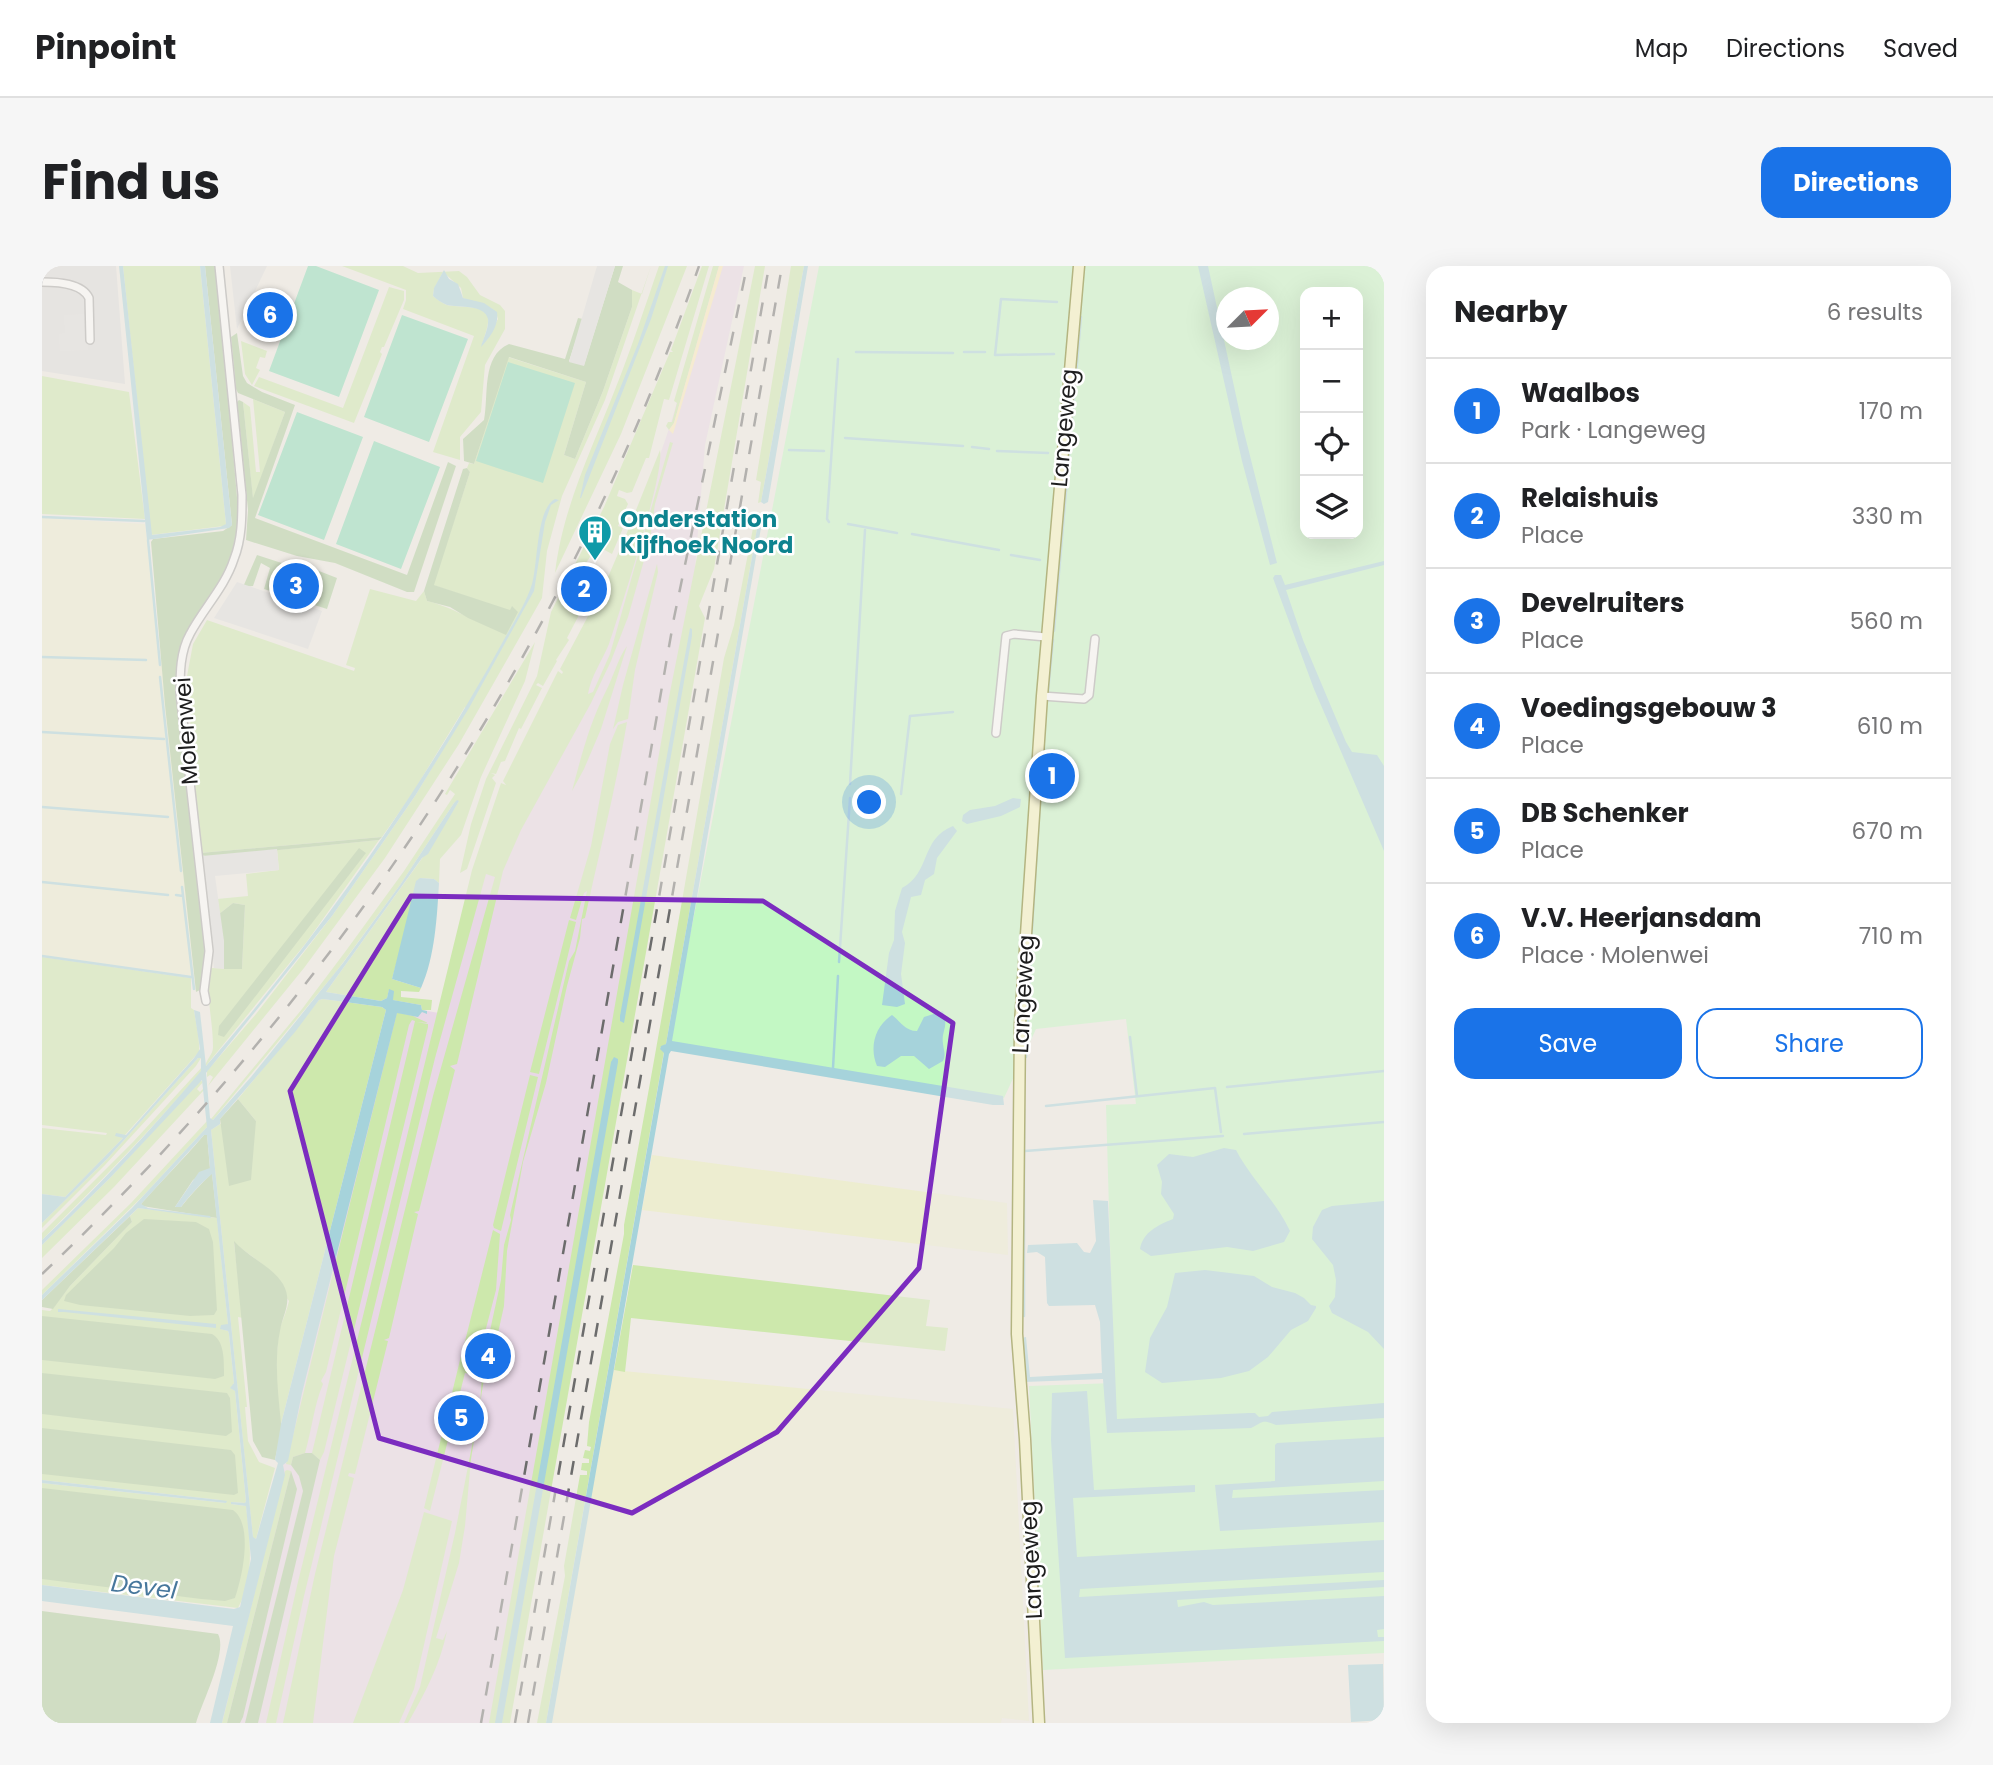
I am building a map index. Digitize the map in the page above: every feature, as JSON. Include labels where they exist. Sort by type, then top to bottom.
[{"type":"main road","name":"Langeweg","points":[[1040,1723],[1017,1320],[1020,1024],[1041,696],[1079,266]]},
{"type":"street","name":"Molenwei","points":[[206,1001],[204,990],[209,951],[180,681],[183,654],[189,635],[231,567],[242,527],[242,495],[219,266]]},
{"type":"street","points":[[42,282],[79,287],[86,292],[89,298],[90,340]]},
{"type":"street","points":[[996,733],[1006,636],[1046,636]]},
{"type":"street","points":[[1041,696],[1084,699],[1089,695],[1095,639]]},
{"type":"highlighted area","points":[[411,896],[763,901],[953,1023],[919,1268],[777,1432],[632,1513],[379,1438],[290,1091]]},
{"type":"shaded area","points":[[42,266],[116,266],[125,384],[42,371]]},
{"type":"shaded area","points":[[230,266],[267,266],[237,329]]},
{"type":"shaded area","points":[[597,266],[615,266],[584,366],[569,362]]},
{"type":"shaded area","points":[[716,266],[744,266],[705,445],[690,630],[499,1723],[215,1723],[392,1005],[439,1013],[493,819],[507,783],[551,694],[605,598],[630,542],[671,423]]},
{"type":"shaded area","points":[[87,314],[88,350],[60,351],[59,334],[65,333],[64,315]]},
{"type":"shaded area","points":[[237,582],[322,611],[308,649],[214,618]]},
{"type":"shaded area","points":[[277,849],[279,870],[215,876],[224,941],[224,969],[214,968],[202,856]]},
{"type":"green space","points":[[123,266],[200,266],[226,524],[224,526],[151,535]]},
{"type":"green space","points":[[205,266],[217,266],[239,520],[231,558],[188,630],[176,671],[179,721],[207,960],[200,990],[196,992],[165,705],[151,542],[153,539],[223,531],[232,525]]},
{"type":"green space","points":[[308,266],[316,266],[379,290],[339,397],[269,371]]},
{"type":"green space","points":[[342,266],[403,266],[418,273],[459,271],[480,295],[500,305],[505,311],[505,329],[485,365],[481,412],[460,437],[460,460],[433,452],[474,336],[403,309],[406,290]],"holes":[[[443,272],[461,288],[463,298],[489,307],[498,319],[482,345],[488,324],[486,313],[476,308],[447,305],[433,296]]]},
{"type":"green space","points":[[615,266],[623,266],[618,282],[632,290],[632,307],[603,391],[575,459],[564,455],[586,382],[509,357],[474,464],[464,461],[463,439],[484,420],[488,377],[494,357],[509,344],[565,359],[578,318],[583,319],[569,361],[584,365]]},
{"type":"green space","points":[[659,266],[687,266],[621,434],[555,573],[571,501],[628,357]]},
{"type":"green space","points":[[702,266],[709,266],[669,400],[664,399],[649,458],[646,458],[632,492],[619,490],[617,496],[625,499],[628,504],[618,526],[623,528],[612,554],[597,546],[583,568],[584,574],[600,581],[597,588],[585,581],[584,584],[579,582],[583,585],[576,599],[582,601],[585,594],[592,598],[582,616],[579,615],[567,638],[569,640],[543,686],[538,683],[536,685],[542,688],[521,729],[519,728],[505,761],[501,762],[496,774],[491,773],[495,775],[492,778],[496,783],[467,869],[460,873],[471,824],[486,779],[537,676],[551,612],[604,507],[670,352],[673,352],[671,350]]},
{"type":"green space","points":[[713,266],[719,266],[674,423],[669,430],[666,426],[668,422],[672,422],[677,403],[674,401]]},
{"type":"green space","points":[[755,266],[765,266],[714,569],[699,606],[705,618],[510,1723],[489,1723],[669,697]]},
{"type":"green space","points":[[791,266],[804,266],[761,502],[758,503],[761,482],[756,480]]},
{"type":"green space","points":[[819,266],[1384,266],[1384,1653],[1043,1670],[1029,1386],[1114,1383],[1106,1105],[1136,1104],[1126,1019],[1036,1029],[1004,1098],[669,1045]]},
{"type":"green space","points":[[389,287],[404,291],[404,300],[382,347],[382,354],[354,423],[254,386],[259,377],[343,408]]},
{"type":"green space","points":[[632,290],[641,294],[605,400],[562,496],[547,551],[542,598],[459,744],[385,858],[304,968],[208,1086],[213,1077],[207,1077],[207,1071],[256,1014],[332,916],[415,796],[468,708],[465,707],[412,794],[382,837],[200,853],[187,676],[193,644],[207,620],[354,671],[355,668],[346,665],[370,589],[416,601],[424,591],[427,601],[496,629],[510,611],[433,585],[470,472],[467,468],[469,463],[474,464],[508,357],[586,382],[564,455],[575,459],[603,391],[632,307]]},
{"type":"green space","points":[[402,315],[468,339],[429,442],[364,417]]},
{"type":"green space","points":[[237,333],[243,376],[247,383],[295,405],[255,518],[407,575],[448,462],[456,466],[414,592],[407,592],[335,563],[297,556],[246,540],[248,510],[237,402],[243,402],[253,498],[285,412],[238,393],[231,337]]},
{"type":"green space","points":[[241,341],[267,351],[265,358],[260,357],[256,368],[260,370],[252,385],[245,374]]},
{"type":"green space","points":[[508,362],[575,383],[543,483],[476,461]]},
{"type":"green space","points":[[42,376],[129,392],[145,519],[42,514]]},
{"type":"green space","points":[[253,399],[285,412],[253,500],[243,402],[250,407],[256,472],[260,472]]},
{"type":"green space","points":[[297,412],[363,437],[324,540],[258,515]]},
{"type":"green space","points":[[374,441],[440,467],[401,569],[336,544]]},
{"type":"green space","points":[[670,442],[673,443],[655,504],[650,539],[628,617],[611,661],[521,830],[503,871],[457,1064],[450,1066],[455,1070],[419,1211],[414,1212],[418,1214],[389,1338],[384,1340],[388,1341],[355,1474],[349,1473],[348,1476],[354,1478],[334,1556],[313,1723],[283,1723],[315,1574],[433,1096],[495,877],[486,874],[435,1058],[304,1596],[276,1723],[266,1723],[472,870],[501,783],[506,785],[503,781],[558,671],[562,674],[560,669],[605,584],[623,542],[630,542],[624,540],[660,450],[660,464],[649,514],[609,644],[588,694],[593,692],[610,654]]},
{"type":"green space","points":[[467,468],[470,472],[434,585],[510,610],[512,606],[518,612],[506,635],[450,607],[427,601],[424,591],[463,469]]},
{"type":"green space","points":[[42,518],[145,524],[194,976],[42,955]]},
{"type":"green space","points":[[754,523],[758,523],[666,1044],[660,1048],[664,1052],[546,1723],[537,1723],[565,1576],[564,1566],[580,1475],[587,1475],[587,1471],[581,1470],[582,1463],[589,1463],[589,1459],[583,1458],[585,1450],[590,1451],[591,1447],[587,1446],[589,1422],[724,658],[734,625]]},
{"type":"green space","points":[[257,555],[294,567],[296,562],[337,578],[327,609],[264,589],[270,568],[261,563],[253,586],[243,587]]},
{"type":"green space","points":[[657,564],[658,572],[635,670],[628,719],[618,722],[613,729],[623,685]]},
{"type":"green space","points":[[535,642],[525,681],[481,777],[461,835],[440,859],[439,883],[434,879],[420,878],[392,979],[421,988],[419,992],[401,991],[401,997],[432,1000],[431,1010],[422,1010],[421,1005],[392,1000],[389,990],[387,998],[381,1001],[326,992],[428,850],[459,801],[454,803],[400,885],[336,972],[213,1120],[211,1119],[302,1009],[404,871],[455,794],[450,790],[445,794]]},
{"type":"green space","points":[[627,646],[601,729],[572,791],[595,715]]},
{"type":"green space","points":[[627,722],[546,1083],[523,1162],[507,1251],[504,1306],[494,1351],[486,1349],[501,1280],[510,1215],[569,961],[575,951],[587,891],[576,920],[570,918],[591,846],[610,744],[618,725]]},
{"type":"green space","points":[[382,837],[379,840],[209,857],[200,853]]},
{"type":"green space","points":[[379,840],[306,943],[205,1067],[213,1047],[209,998],[211,968],[242,969],[245,905],[233,903],[219,914],[217,899],[248,896],[246,874],[279,870],[277,850]]},
{"type":"green space","points":[[359,848],[366,853],[224,1037],[218,1035],[219,1026]]},
{"type":"green space","points":[[233,903],[245,905],[242,969],[224,969],[219,914]]},
{"type":"green space","points":[[569,920],[576,922],[539,1074],[530,1072]]},
{"type":"green space","points":[[42,957],[191,978],[191,1008],[194,1010],[199,1042],[199,1052],[125,1135],[116,1134],[123,1138],[65,1197],[42,1194],[42,1128],[107,1133],[42,1125]]},
{"type":"green space","points":[[319,1000],[382,1007],[386,1010],[281,1424],[277,1390],[277,1348],[289,1301],[261,1263],[234,1243],[243,1318],[238,1317],[248,1441],[259,1462],[275,1468],[256,1539],[253,1538],[211,1130],[220,1124],[256,1121],[238,1099]]},
{"type":"green space","points":[[397,1012],[428,1023],[417,1022],[428,1024],[428,1027],[324,1452],[320,1460],[312,1453],[415,1021],[412,1020],[305,1453],[293,1457],[291,1465],[286,1464]]},
{"type":"green space","points":[[198,1058],[201,1058],[196,1066],[105,1165],[42,1228],[42,1223],[107,1159]]},
{"type":"green space","points":[[202,1067],[202,1071],[163,1115],[42,1240],[42,1233],[133,1142]]},
{"type":"green space","points":[[530,1075],[538,1077],[501,1231],[493,1225]]},
{"type":"green space","points":[[200,1080],[203,1082],[197,1089],[200,1092],[204,1090],[114,1187],[42,1258],[42,1245],[110,1178]]},
{"type":"green space","points":[[238,1099],[256,1121],[251,1180],[229,1186],[220,1119]]},
{"type":"green space","points":[[207,1121],[207,1127],[144,1195],[42,1295],[42,1290],[131,1203]]},
{"type":"green space","points":[[207,1134],[210,1169],[193,1180],[175,1207],[181,1207],[212,1173],[217,1218],[142,1206],[149,1195]]},
{"type":"green space","points":[[652,1155],[1007,1203],[1008,1255],[642,1210]]},
{"type":"green space","points":[[138,1208],[217,1218],[228,1324],[221,1329],[229,1334],[234,1383],[231,1388],[235,1391],[246,1501],[231,1504],[246,1506],[250,1545],[247,1584],[238,1608],[42,1585],[42,1483],[226,1503],[220,1500],[42,1480],[42,1310],[50,1311],[53,1308],[70,1286],[132,1222],[130,1216]]},
{"type":"green space","points":[[130,1216],[132,1222],[70,1286],[53,1309],[42,1307],[42,1300]]},
{"type":"green space","points":[[144,1219],[196,1222],[209,1229],[213,1242],[217,1310],[214,1315],[190,1316],[64,1301],[66,1295],[126,1233]]},
{"type":"green space","points":[[493,1230],[500,1234],[496,1290],[476,1356],[462,1353]]},
{"type":"green space","points":[[234,1241],[278,1278],[286,1290],[286,1308],[277,1353],[281,1427],[275,1460],[262,1457],[253,1441]]},
{"type":"green space","points":[[633,1265],[930,1300],[926,1326],[948,1328],[945,1351],[631,1318],[625,1372],[614,1370]]},
{"type":"green space","points":[[42,1316],[212,1334],[222,1347],[224,1376],[215,1379],[42,1360]]},
{"type":"green space","points":[[461,1356],[475,1359],[472,1374],[465,1373],[430,1511],[424,1508]]},
{"type":"green space","points":[[483,1362],[490,1364],[485,1373],[480,1403]]},
{"type":"green space","points":[[613,1370],[1013,1409],[1029,1721],[1002,1718],[1001,1723],[552,1723]]},
{"type":"green space","points":[[42,1373],[227,1393],[230,1398],[232,1432],[226,1436],[42,1414]]},
{"type":"green space","points":[[479,1411],[459,1563],[436,1638],[443,1640],[447,1631],[426,1690],[408,1723],[404,1723],[420,1687]]},
{"type":"green space","points":[[42,1428],[231,1450],[235,1455],[238,1493],[234,1495],[42,1474]]},
{"type":"green space","points":[[312,1453],[320,1460],[258,1723],[245,1723],[303,1491],[299,1476],[291,1465],[293,1457]]},
{"type":"green space","points":[[285,1471],[291,1471],[227,1723],[222,1723]]},
{"type":"green space","points":[[291,1471],[297,1489],[243,1717],[240,1723],[227,1723]]},
{"type":"green space","points":[[42,1488],[233,1510],[239,1517],[245,1539],[241,1578],[235,1598],[225,1601],[201,1599],[42,1579]]},
{"type":"green space","points":[[424,1512],[452,1521],[414,1689],[399,1723],[353,1723],[403,1590]]},
{"type":"green space","points":[[42,1611],[218,1634],[220,1653],[196,1723],[42,1723]]},
{"type":"sand","points":[[719,266],[723,266],[673,434],[669,430],[674,423]]},
{"type":"water","points":[[119,266],[123,266],[152,535],[226,524],[200,266],[205,266],[232,525],[229,528],[147,540]]},
{"type":"water","points":[[665,266],[668,266],[651,319],[580,498],[585,475],[638,344]]},
{"type":"water","points":[[804,266],[808,266],[768,502],[764,504],[761,502]]},
{"type":"water","points":[[1198,266],[1208,266],[1216,303],[1216,346]]},
{"type":"water","points":[[444,270],[449,279],[458,284],[463,298],[484,303],[497,312],[495,327],[481,347],[488,326],[486,314],[477,309],[447,305],[433,296],[434,288]]},
{"type":"water","points":[[1217,350],[1226,350],[1277,563],[1270,565],[1242,461]]},
{"type":"water","points":[[555,499],[559,500],[551,505],[545,522],[534,591],[469,708],[415,796],[332,916],[206,1073],[210,1118],[213,1120],[343,963],[400,885],[454,803],[459,801],[428,854],[422,858],[326,992],[381,1001],[387,998],[389,989],[394,991],[393,1000],[421,1005],[427,1014],[422,1012],[418,1017],[397,1013],[302,1393],[288,1461],[283,1465],[285,1475],[222,1723],[210,1723],[233,1626],[42,1601],[42,1585],[234,1609],[240,1607],[251,1559],[246,1506],[231,1504],[246,1501],[235,1391],[230,1388],[234,1383],[229,1334],[228,1331],[220,1329],[221,1325],[228,1324],[212,1174],[181,1207],[175,1207],[199,1172],[210,1168],[207,1135],[204,1135],[141,1204],[148,1208],[211,1218],[138,1208],[42,1300],[42,1295],[132,1208],[207,1127],[202,1080],[110,1178],[42,1245],[42,1240],[124,1158],[201,1071],[201,1058],[198,1058],[107,1159],[42,1223],[42,1194],[65,1197],[123,1138],[115,1136],[116,1133],[126,1135],[194,1058],[200,1049],[194,1010],[200,1012],[206,1066],[290,965],[368,859],[474,693],[527,597],[534,575],[541,525],[549,505]],"holes":[[[319,1000],[382,1007],[386,1010],[281,1424],[275,1460],[278,1463],[256,1539],[253,1537],[211,1130],[220,1124],[220,1119]]]},
{"type":"water","points":[[762,522],[672,1041],[1003,1096],[1004,1105],[671,1051],[552,1723],[546,1723],[664,1053],[660,1049],[666,1044],[758,523]]},
{"type":"water","points":[[1384,561],[1384,565],[1286,590],[1303,640],[1346,742],[1352,752],[1377,755],[1384,766],[1384,851],[1314,689],[1273,578],[1275,575],[1281,575],[1285,585]]},
{"type":"water","points":[[690,628],[692,636],[624,1023],[620,1021],[620,1016]]},
{"type":"water","points":[[1013,798],[1021,799],[1020,807],[1001,816],[967,824],[962,821],[963,815],[970,810],[995,806]]},
{"type":"water","points":[[953,826],[957,831],[937,858],[934,874],[925,880],[921,895],[911,897],[902,932],[905,943],[901,974],[905,1004],[897,1007],[882,1005],[889,953],[894,940],[895,911],[902,888],[918,874],[935,839]]},
{"type":"water","points":[[420,878],[434,879],[439,883],[432,950],[421,988],[392,979],[416,881]]},
{"type":"water","points":[[943,1011],[943,1061],[929,1069],[914,1056],[901,1056],[885,1067],[877,1066],[875,1038],[881,1025],[892,1015],[906,1028],[917,1031],[924,1017]]},
{"type":"water","points":[[614,1057],[618,1062],[502,1723],[495,1723],[611,1062]]},
{"type":"water","points":[[1224,1148],[1236,1150],[1278,1210],[1290,1231],[1284,1242],[1253,1251],[1227,1247],[1151,1256],[1140,1249],[1148,1234],[1173,1219],[1174,1214],[1161,1194],[1162,1182],[1157,1165],[1169,1154],[1193,1157]]},
{"type":"water","points":[[1093,1200],[1108,1201],[1117,1419],[1249,1413],[1255,1413],[1259,1417],[1268,1416],[1272,1412],[1384,1403],[1384,1418],[1276,1425],[1265,1422],[1251,1428],[1107,1433],[1103,1379],[1024,1382],[1022,1338],[1026,1337],[1030,1377],[1102,1373],[1100,1322],[1095,1305],[1049,1306],[1045,1257],[1037,1252],[1027,1253],[1028,1245],[1077,1243],[1084,1252],[1090,1253],[1096,1241]]},
{"type":"water","points":[[1384,1201],[1384,1349],[1368,1332],[1332,1313],[1329,1306],[1335,1297],[1336,1280],[1333,1265],[1312,1239],[1313,1227],[1322,1210],[1332,1206]]},
{"type":"water","points":[[1205,1270],[1254,1276],[1272,1287],[1295,1293],[1316,1308],[1308,1321],[1291,1330],[1268,1357],[1249,1371],[1221,1378],[1162,1383],[1145,1372],[1150,1338],[1167,1307],[1175,1273]]},
{"type":"water","points":[[58,1309],[216,1324],[216,1328],[58,1312]]},
{"type":"water","points":[[1087,1391],[1094,1490],[1195,1485],[1195,1492],[1073,1498],[1077,1557],[1384,1540],[1384,1572],[1080,1589],[1079,1597],[1384,1580],[1384,1587],[1177,1600],[1178,1607],[1204,1602],[1213,1605],[1384,1596],[1384,1629],[1377,1630],[1378,1637],[1384,1637],[1384,1641],[1065,1658],[1051,1440],[1052,1393]]},
{"type":"water","points":[[1384,1437],[1384,1481],[1233,1490],[1232,1498],[1384,1490],[1384,1522],[1220,1531],[1215,1485],[1275,1481],[1277,1443]]},
{"type":"water","points":[[42,1480],[227,1501],[42,1483]]},
{"type":"water","points":[[1383,1664],[1384,1720],[1351,1722],[1348,1665]]},
{"type":"waterway","points":[[1054,354],[995,355],[1001,299],[1057,302]]},
{"type":"waterway","points":[[1054,631],[1081,317]]},
{"type":"waterway","points":[[856,352],[953,353]]},
{"type":"waterway","points":[[964,352],[985,352]]},
{"type":"waterway","points":[[829,522],[827,519],[838,359]]},
{"type":"waterway","points":[[845,438],[963,446]]},
{"type":"waterway","points":[[972,447],[989,449]]},
{"type":"waterway","points":[[789,450],[824,451]]},
{"type":"waterway","points":[[997,451],[1048,453]]},
{"type":"waterway","points":[[42,517],[144,521]]},
{"type":"waterway","points":[[848,524],[897,533]]},
{"type":"waterway","points":[[850,784],[865,530]]},
{"type":"waterway","points":[[912,534],[999,550]]},
{"type":"waterway","points":[[148,540],[160,665]]},
{"type":"waterway","points":[[1011,555],[1040,560]]},
{"type":"waterway","points":[[1048,692],[1053,640]]},
{"type":"waterway","points":[[42,657],[146,660]]},
{"type":"waterway","points":[[160,677],[181,871]]},
{"type":"waterway","points":[[901,794],[910,716],[953,712]]},
{"type":"waterway","points":[[42,732],[164,739]]},
{"type":"waterway","points":[[1031,945],[1044,735]]},
{"type":"waterway","points":[[839,962],[850,798]]},
{"type":"waterway","points":[[42,807],[168,817]]},
{"type":"waterway","points":[[42,882],[168,895]]},
{"type":"waterway","points":[[182,887],[194,989]]},
{"type":"waterway","points":[[176,895],[183,896]]},
{"type":"waterway","points":[[1026,1057],[1031,954]]},
{"type":"waterway","points":[[42,956],[191,977]]},
{"type":"waterway","points":[[833,1068],[838,976]]},
{"type":"waterway","points":[[1130,1037],[1137,1096]]},
{"type":"waterway","points":[[1227,1087],[1384,1071]]},
{"type":"waterway","points":[[1046,1106],[1215,1088],[1221,1132]]},
{"type":"waterway","points":[[1024,1109],[1024,1316]]},
{"type":"waterway","points":[[1244,1134],[1384,1122]]},
{"type":"waterway","points":[[1025,1151],[1223,1136]]},
{"type":"railway","points":[[42,1274],[149,1166],[250,1053],[344,933],[430,809],[510,680],[581,546],[644,408],[699,266]]},
{"type":"railway","points":[[481,1723],[674,618],[747,266]]},
{"type":"railway","points":[[515,1723],[769,266]]},
{"type":"railway","points":[[528,1723],[782,266]]},
{"type":"place","name":"V.V. Heerjansdam","points":[[270,315]]},
{"type":"place","name":"Onderstation Kijfhoek Noord","points":[[595,562]]},
{"type":"place","name":"Develruiters","points":[[296,586]]},
{"type":"place","name":"Relaishuis","points":[[584,589]]},
{"type":"place","name":"Waalbos","points":[[1052,776]]},
{"type":"place","name":"Voedingsgebouw 3","points":[[488,1356]]},
{"type":"place","name":"DB Schenker","points":[[461,1418]]},
{"type":"water label","name":"Devel","points":[[144,1587]]}]
